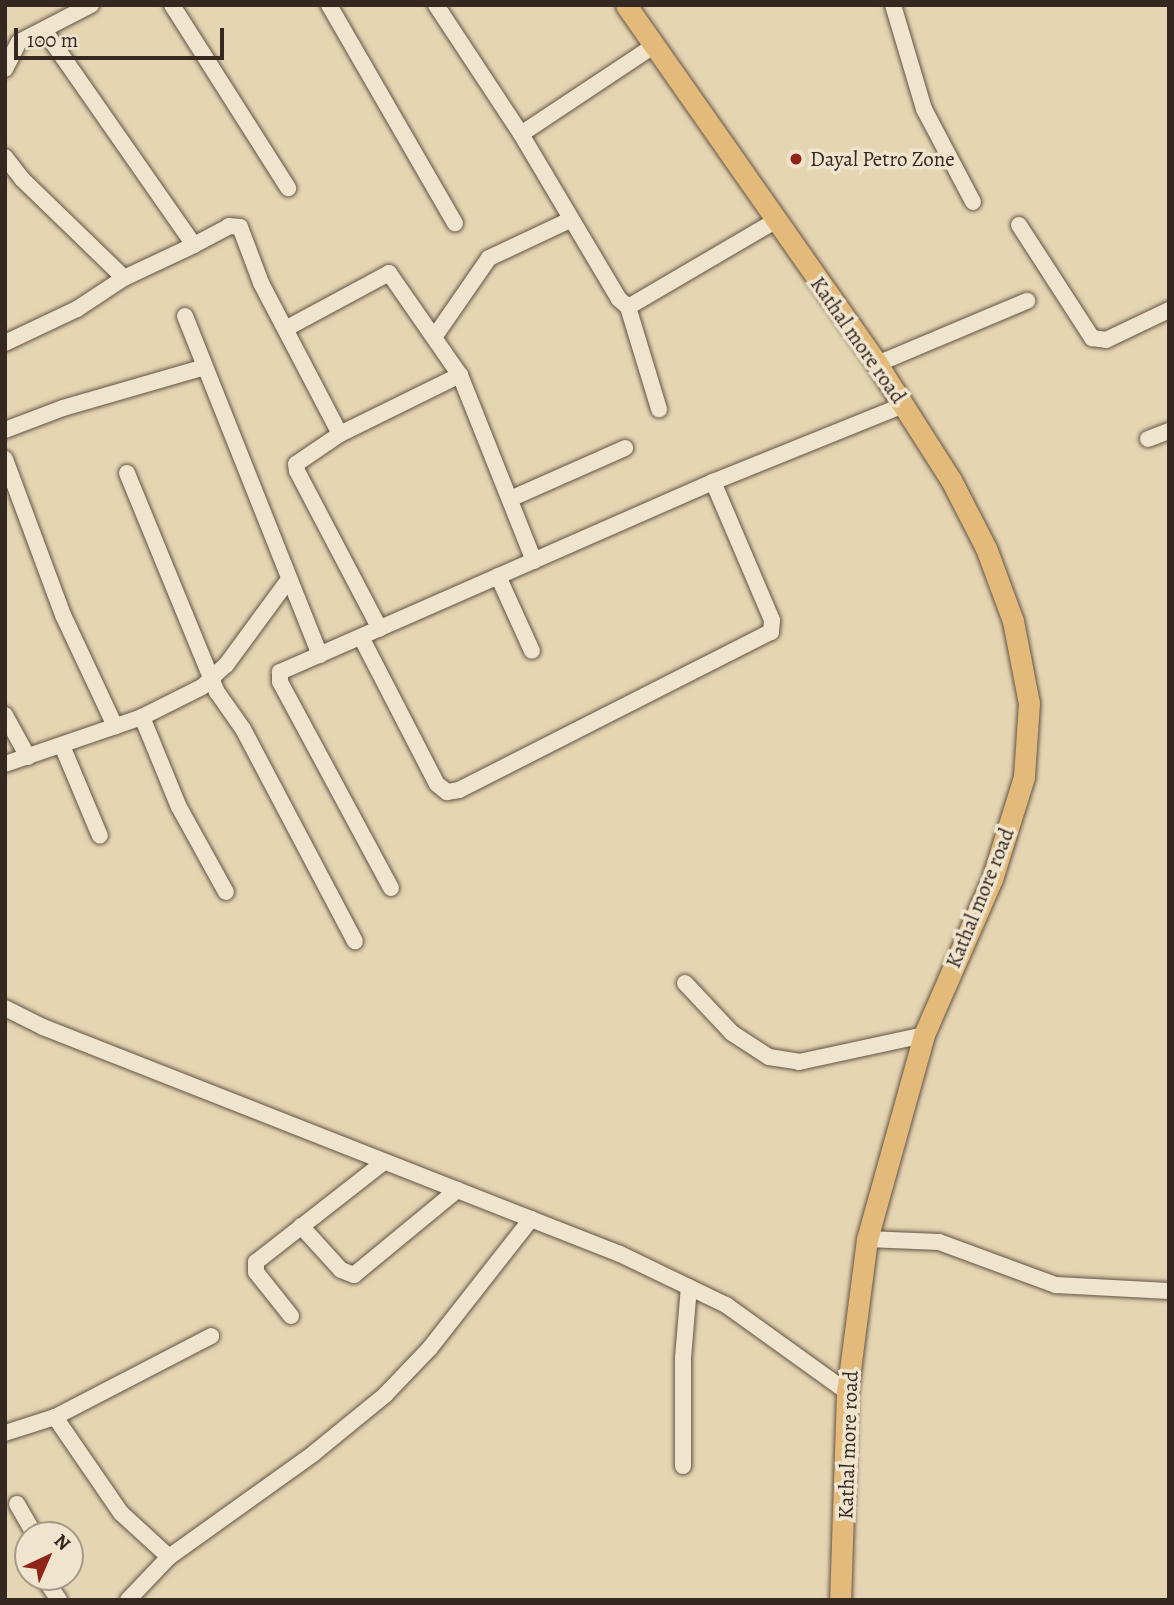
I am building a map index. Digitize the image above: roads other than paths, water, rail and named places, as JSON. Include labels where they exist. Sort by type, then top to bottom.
[{"type":"main road","name":"Kathal more road","points":[[626,5],[652,47],[904,405],[986,548],[1013,621],[1029,703],[1024,777],[1000,853],[924,1035],[867,1239],[847,1392],[840,1600]]},
{"type":"street","points":[[5,69],[19,42],[91,5]]},
{"type":"street","points":[[172,5],[288,188]]},
{"type":"street","points":[[329,5],[455,223]]},
{"type":"street","points":[[436,5],[521,134],[570,220],[628,307],[659,409]]},
{"type":"street","points":[[893,5],[924,109],[973,202]]},
{"type":"street","points":[[44,30],[194,245]]},
{"type":"street","points":[[521,134],[652,47]]},
{"type":"street","points":[[5,156],[22,179],[124,278]]},
{"type":"street","points":[[435,336],[489,258],[570,220]]},
{"type":"street","points":[[628,307],[775,220]]},
{"type":"street","points":[[1019,225],[1092,338],[1105,340],[1169,310]]},
{"type":"street","points":[[5,342],[77,309],[124,278],[229,226],[240,227],[261,283],[287,328],[340,434]]},
{"type":"street","points":[[287,328],[389,273],[460,375],[534,561]]},
{"type":"street","points":[[877,364],[1027,301]]},
{"type":"street","points":[[185,316],[202,368],[287,582],[320,655]]},
{"type":"street","points":[[5,430],[63,408],[202,368]]},
{"type":"street","points":[[380,629],[296,471],[296,464],[340,434],[460,375]]},
{"type":"street","points":[[391,888],[279,681],[280,672],[713,482],[904,405]]},
{"type":"street","points":[[1148,439],[1169,431]]},
{"type":"street","points":[[510,499],[625,448]]},
{"type":"street","points":[[5,459],[63,615],[114,726]]},
{"type":"street","points":[[127,473],[211,679],[243,729],[355,941]]},
{"type":"street","points":[[361,637],[438,784],[447,792],[459,790],[771,632],[772,620],[713,482]]},
{"type":"street","points":[[498,576],[532,651]]},
{"type":"street","points":[[5,764],[64,748],[142,717],[211,679],[264,618],[287,582]]},
{"type":"street","points":[[5,715],[28,757]]},
{"type":"street","points":[[142,717],[179,807],[226,892]]},
{"type":"street","points":[[64,748],[100,836]]},
{"type":"street","points":[[685,983],[732,1033],[769,1056],[799,1062],[924,1035]]},
{"type":"street","points":[[5,1008],[43,1027],[531,1219],[689,1287],[726,1306],[847,1392]]},
{"type":"street","points":[[291,1316],[254,1267],[301,1226],[384,1162]]},
{"type":"street","points":[[301,1226],[341,1270],[354,1275],[457,1190]]},
{"type":"street","points":[[128,1600],[169,1557],[314,1453],[385,1395],[430,1348],[531,1219]]},
{"type":"street","points":[[867,1239],[939,1242],[1056,1285],[1169,1291]]},
{"type":"street","points":[[683,1466],[683,1358],[689,1287]]},
{"type":"street","points":[[5,1433],[55,1417],[211,1336]]},
{"type":"street","points":[[55,1417],[121,1513],[169,1557]]},
{"type":"street","points":[[17,1504],[27,1521]]},
{"type":"place","name":"Dayal Petro Zone","points":[[796,159]]}]
